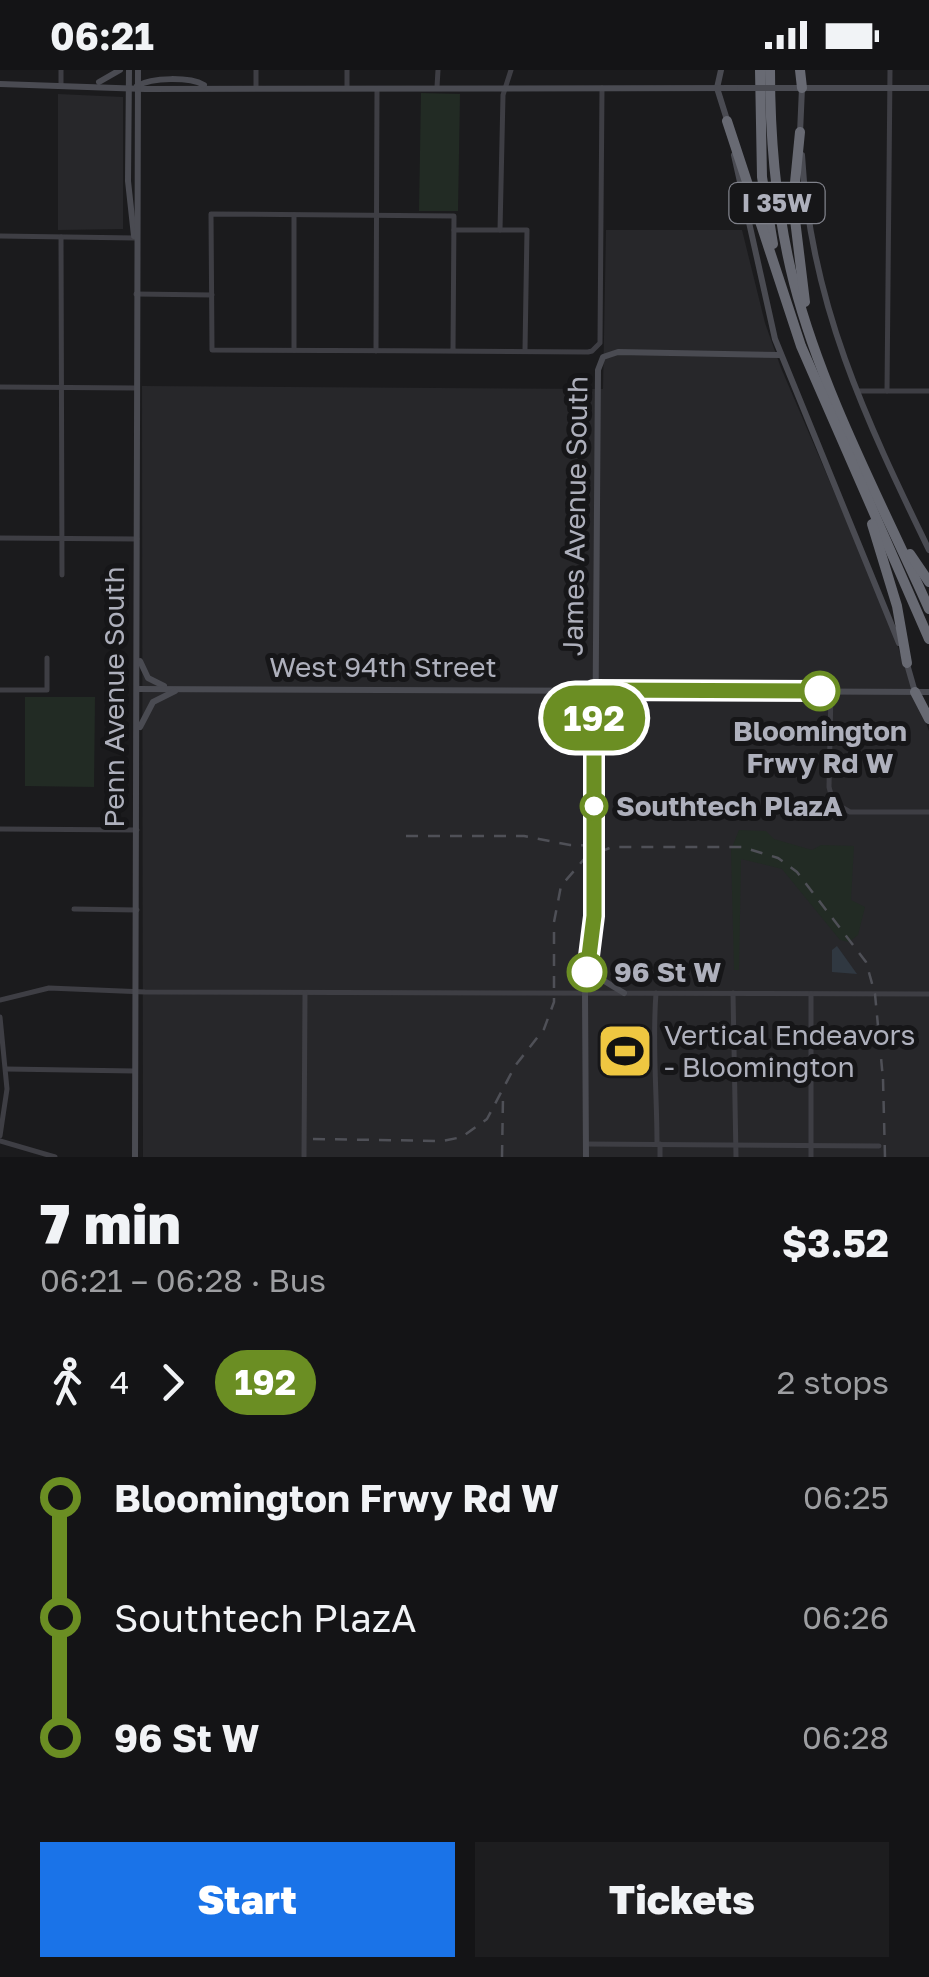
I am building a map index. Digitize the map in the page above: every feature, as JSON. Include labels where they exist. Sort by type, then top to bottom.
[{"type":"highway","name":"I 35W","points":[[760,70],[762,177],[785,299],[818,388],[929,639]]},
{"type":"highway","name":"I 35W","points":[[770,70],[778,206],[809,332],[929,609]]},
{"type":"highway","points":[[796,88],[800,70]]},
{"type":"highway","points":[[728,121],[747,170],[785,299]]},
{"type":"highway","points":[[800,132],[793,202],[809,332]]},
{"type":"highway","points":[[859,480],[897,606],[907,663]]},
{"type":"highway","points":[[893,527],[929,582]]},
{"type":"highway","points":[[915,692],[929,719]]},
{"type":"street","points":[[61,70],[61,85]]},
{"type":"street","points":[[93,85],[120,70]]},
{"type":"street","name":"Penn Avenue South","points":[[129,70],[133,86],[130,228],[135,238],[136,294],[134,1157]]},
{"type":"street","name":"Penn Avenue South","points":[[133,86],[138,70]]},
{"type":"street","points":[[256,70],[256,86]]},
{"type":"street","points":[[346,86],[347,70]]},
{"type":"street","points":[[438,70],[438,87]]},
{"type":"street","points":[[500,230],[503,95],[511,70]]},
{"type":"street","points":[[721,70],[718,88],[728,121],[761,293],[781,355],[907,663],[915,692]]},
{"type":"street","points":[[888,390],[890,70]]},
{"type":"street","points":[[0,84],[133,86],[144,81],[185,81],[205,86],[929,88]]},
{"type":"street","points":[[376,86],[376,351]]},
{"type":"street","name":"James Avenue South","points":[[525,351],[596,350],[600,343],[602,88]]},
{"type":"street","points":[[796,88],[820,292],[855,390],[929,550]]},
{"type":"street","points":[[453,351],[454,216],[211,214],[212,350],[376,351],[453,351],[525,351],[526,230],[454,230]]},
{"type":"street","points":[[294,215],[294,350]]},
{"type":"street","points":[[0,236],[135,238]]},
{"type":"street","points":[[61,237],[62,575]]},
{"type":"street","points":[[136,294],[212,294]]},
{"type":"street","name":"James Avenue South","points":[[586,1157],[585,993],[592,940],[598,370],[603,357],[618,352],[781,355]]},
{"type":"street","points":[[0,387],[136,388]]},
{"type":"street","points":[[855,390],[929,391]]},
{"type":"street","points":[[0,538],[136,539]]},
{"type":"street","points":[[137,649],[149,678],[180,689]]},
{"type":"street","points":[[0,690],[46,690],[46,658]]},
{"type":"street","name":"West 94th Street","points":[[136,689],[929,692]]},
{"type":"street","points":[[137,738],[153,703],[180,689]]},
{"type":"street","points":[[594,726],[606,702],[639,690]]},
{"type":"street","points":[[830,691],[829,788],[833,802],[850,812],[929,812]]},
{"type":"street","points":[[0,829],[137,830]]},
{"type":"street","points":[[74,909],[137,910]]},
{"type":"street","points":[[592,940],[601,979],[624,993]]},
{"type":"street","points":[[0,1000],[37,989],[929,994]]},
{"type":"street","points":[[304,1156],[305,993]]},
{"type":"street","points":[[656,993],[652,1064],[657,1079],[660,1157]]},
{"type":"street","points":[[733,994],[736,1157]]},
{"type":"street","points":[[811,994],[811,1157]]},
{"type":"street","points":[[0,1016],[7,1100],[0,1138],[54,1157]]},
{"type":"street","points":[[6,1069],[135,1071]]},
{"type":"street","points":[[586,1144],[880,1146]]},
{"type":"shaded area","points":[[421,93],[460,94],[458,211],[419,211]]},
{"type":"shaded area","points":[[58,94],[123,97],[123,229],[58,230]]},
{"type":"shaded area","points":[[606,230],[742,230],[765,323],[781,368],[881,601],[929,731],[929,1157],[143,1157],[142,386],[603,389]]},
{"type":"shaded area","points":[[25,697],[95,697],[94,787],[25,786]]},
{"type":"shaded area","points":[[739,830],[766,831],[774,839],[812,850],[821,845],[854,846],[851,900],[865,907],[858,935],[849,942],[840,940],[782,869],[741,859],[739,970],[734,970],[731,850]]},
{"type":"shaded area","points":[[837,946],[857,974],[832,972],[832,950]]},
{"type":"railway","points":[[406,836],[524,836],[570,845],[605,846]]},
{"type":"railway","points":[[313,1139],[443,1141],[462,1137],[487,1119],[515,1066],[544,1029],[554,1002],[554,922],[561,886],[585,858],[612,847],[742,847],[778,858],[797,872],[866,962],[875,994],[883,1079]]},
{"type":"railway","points":[[883,1079],[885,1157]]},
{"type":"railway","points":[[502,1157],[503,1097]]},
{"type":"bus line","name":"192","points":[[587,972],[594,916],[594,690],[820,691]]},
{"type":"place","name":"Bloomington Frwy Rd W","points":[[820,691]]},
{"type":"place","name":"Southtech PlazA","points":[[594,806]]},
{"type":"place","name":"96 St W","points":[[587,972]]},
{"type":"place","name":"Vertical Endeavors - Bloomington","points":[[625,1051]]}]
